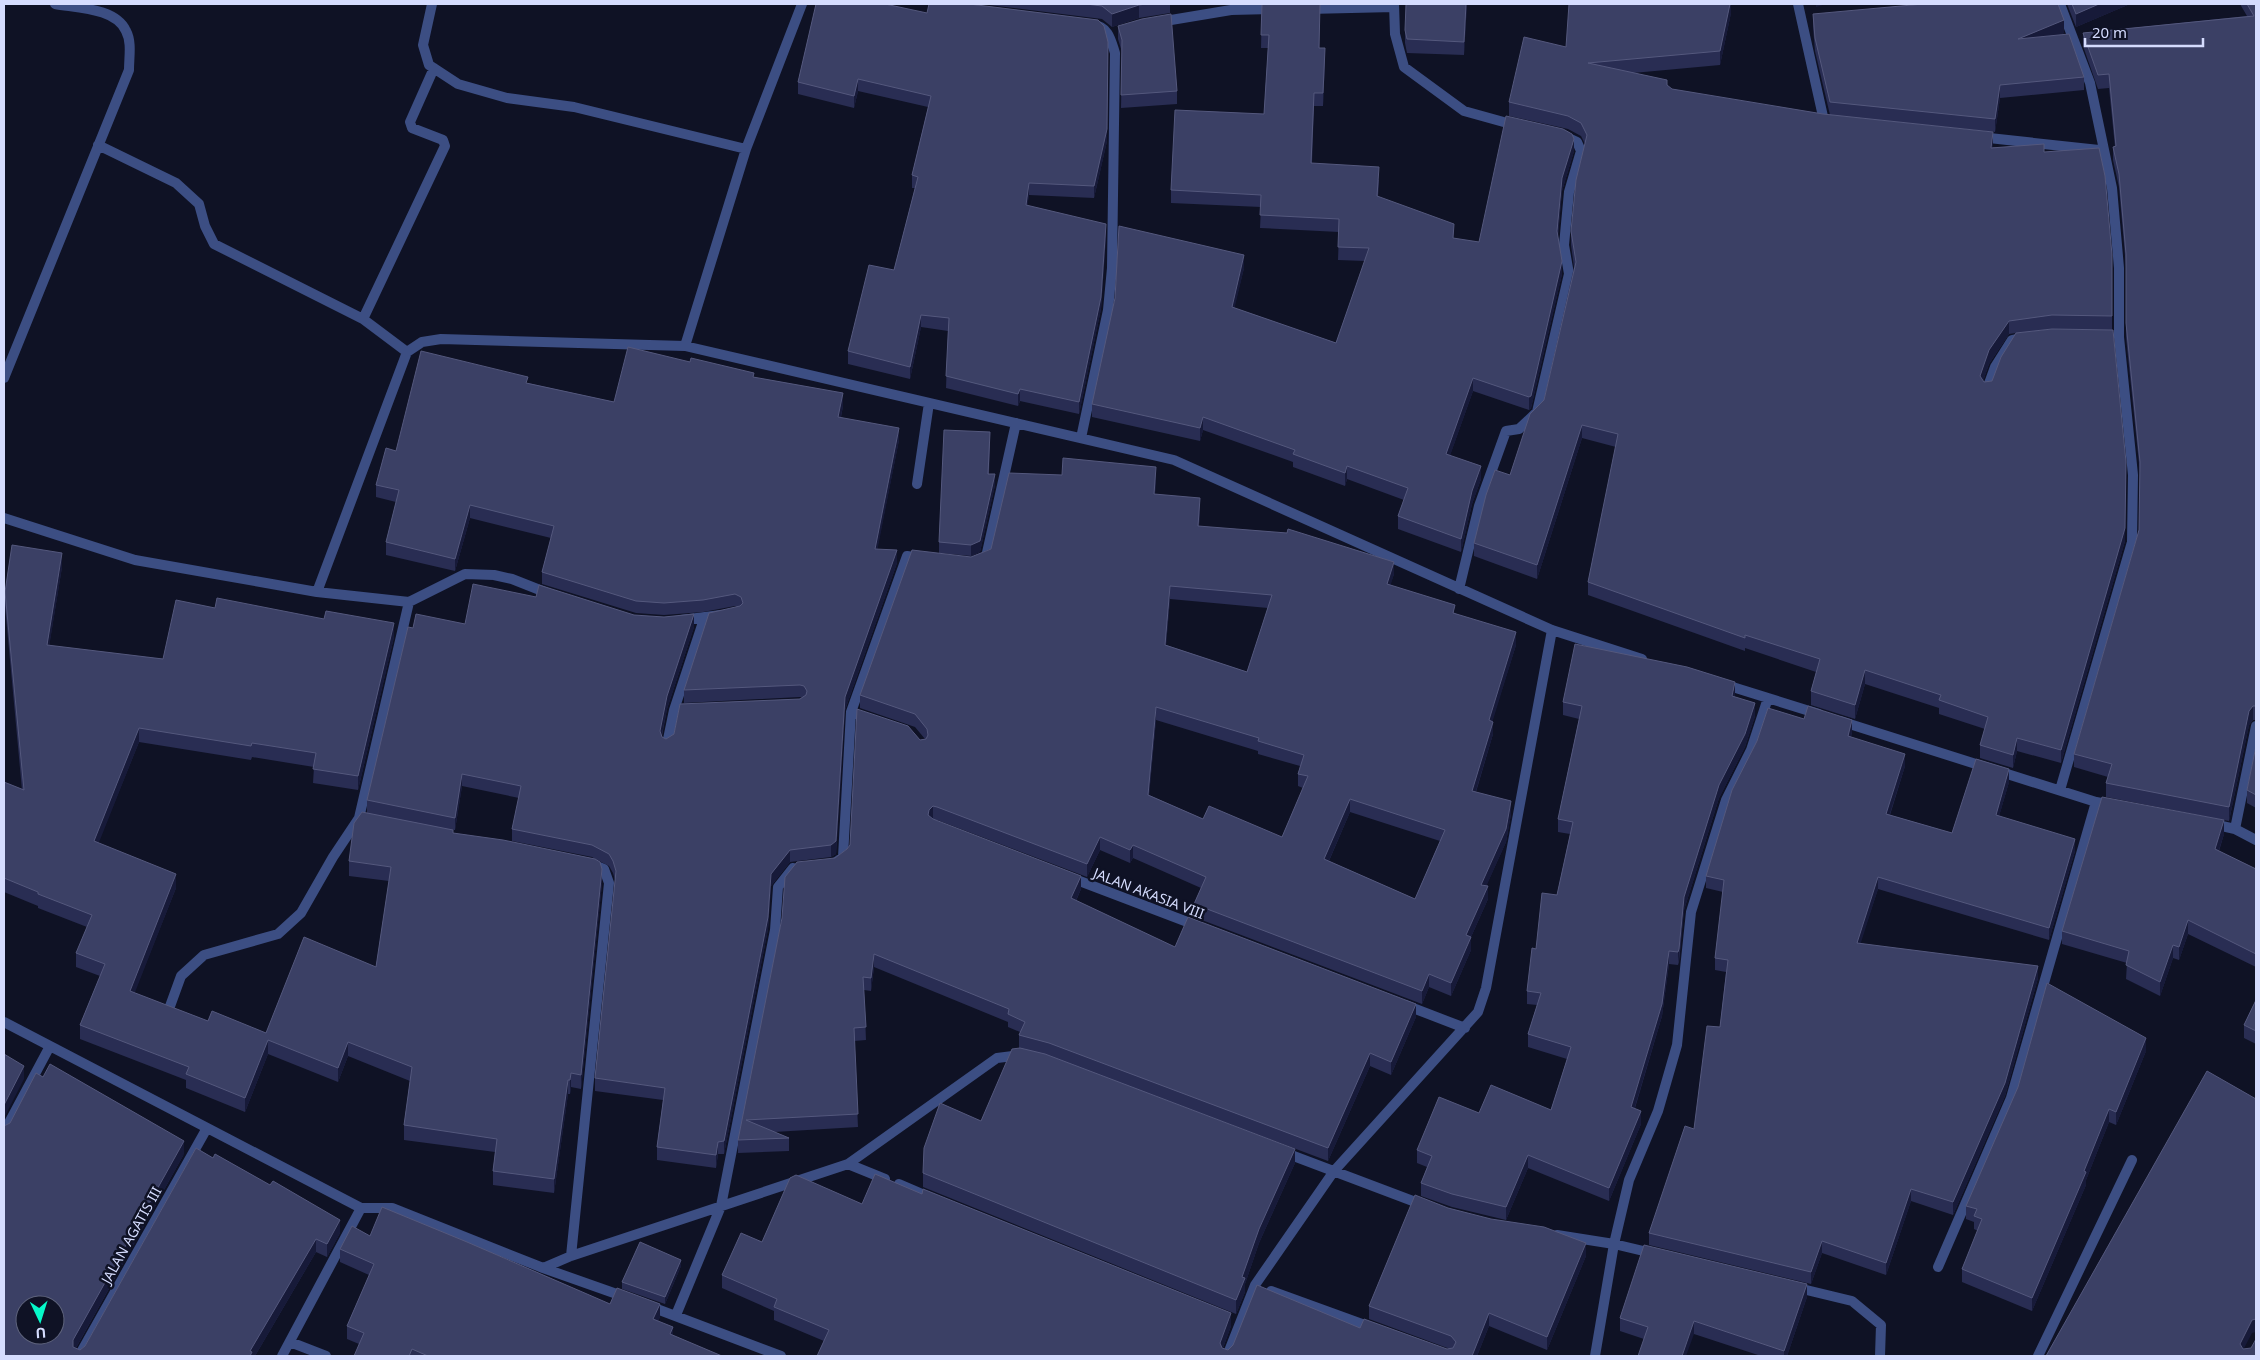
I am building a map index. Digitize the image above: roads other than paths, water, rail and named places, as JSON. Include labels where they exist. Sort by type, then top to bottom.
[{"type":"street","points":[[4,378],[129,70],[130,45],[127,31],[119,21],[101,12],[55,4]]},
{"type":"street","points":[[432,4],[423,45],[429,65],[458,84],[507,98],[574,107],[746,149]]},
{"type":"street","points":[[685,346],[746,149],[802,4]]},
{"type":"street","points":[[1798,4],[1824,120]]},
{"type":"street","points":[[2060,4],[2090,82],[2112,188],[2119,268],[2114,336],[2134,475],[2132,542],[2060,790]]},
{"type":"street","points":[[1298,9],[1394,5],[1395,34],[1404,67],[1464,111],[1527,128]]},
{"type":"street","points":[[1150,24],[1231,10],[1279,9]]},
{"type":"street","points":[[1081,438],[1108,310],[1112,268],[1115,53],[1113,34],[1100,26],[1086,24]]},
{"type":"street","points":[[363,319],[445,146],[443,140],[412,128],[410,122],[434,68]]},
{"type":"street","points":[[1459,589],[1479,506],[1506,431],[1519,429],[1537,412],[1569,274],[1564,245],[1569,192],[1581,151],[1577,142],[1565,136],[1555,134]]},
{"type":"street","points":[[1968,136],[2103,150]]},
{"type":"street","points":[[98,145],[176,183],[199,204],[205,226],[214,244],[363,319],[407,352]]},
{"type":"street","points":[[1987,389],[1994,367],[2012,340],[2038,336]]},
{"type":"street","points":[[317,592],[407,352],[422,342],[441,340],[685,346],[1174,460],[1552,630],[1655,663]]},
{"type":"street","points":[[917,484],[928,403]]},
{"type":"street","points":[[972,563],[986,558],[1016,423]]},
{"type":"street","points":[[4,518],[135,560],[317,592],[408,602],[465,574],[494,575],[512,579],[564,598]]},
{"type":"street","points":[[826,865],[834,864],[843,857],[851,712],[907,556],[935,559]]},
{"type":"street","points":[[169,1009],[181,976],[204,955],[278,934],[302,913],[333,857],[364,819],[408,602]]},
{"type":"street","points":[[672,621],[704,619],[728,614]]},
{"type":"street","points":[[667,744],[679,710],[704,619]]},
{"type":"street","points":[[1227,1356],[1236,1322],[1255,1285],[1334,1171],[1478,1012],[1486,988],[1552,630]]},
{"type":"street","points":[[1712,681],[2096,802],[2124,807]]},
{"type":"street","points":[[1595,1356],[1614,1244],[1629,1180],[1658,1111],[1677,1045],[1691,912],[1726,800],[1751,750],[1768,698]]},
{"type":"street","points":[[851,712],[866,718]]},
{"type":"street","points":[[2235,829],[2256,726]]},
{"type":"street","points":[[1938,1268],[2010,1098],[2096,802]]},
{"type":"street","points":[[2198,822],[2235,829],[2256,840]]},
{"type":"street","points":[[571,1256],[609,883],[604,870],[581,862]]},
{"type":"street","points":[[676,1315],[721,1206],[775,930],[778,887],[793,868],[801,867]]},
{"type":"street","name":"JALAN AKASIA VIII","points":[[1056,872],[1205,929]]},
{"type":"street","points":[[1391,1000],[1465,1028]]},
{"type":"street","points":[[4,1022],[361,1208],[392,1208],[543,1268],[676,1315],[781,1356]]},
{"type":"street","points":[[4,1132],[50,1046]]},
{"type":"street","points":[[543,1268],[571,1256],[848,1164],[997,1058],[1020,1055],[1029,1057]]},
{"type":"street","name":"JALAN AGATIS III","points":[[79,1356],[207,1128]]},
{"type":"street","points":[[1269,1147],[1433,1208]]},
{"type":"street","points":[[2038,1356],[2132,1160]]},
{"type":"street","points":[[848,1164],[948,1204]]},
{"type":"street","points":[[282,1356],[361,1208]]},
{"type":"street","points":[[1549,1234],[1614,1244],[1671,1258]]},
{"type":"street","points":[[1255,1285],[1381,1331]]},
{"type":"street","points":[[1785,1285],[1852,1301],[1881,1325],[1880,1356]]},
{"type":"street","points":[[290,1342],[326,1356]]}]
